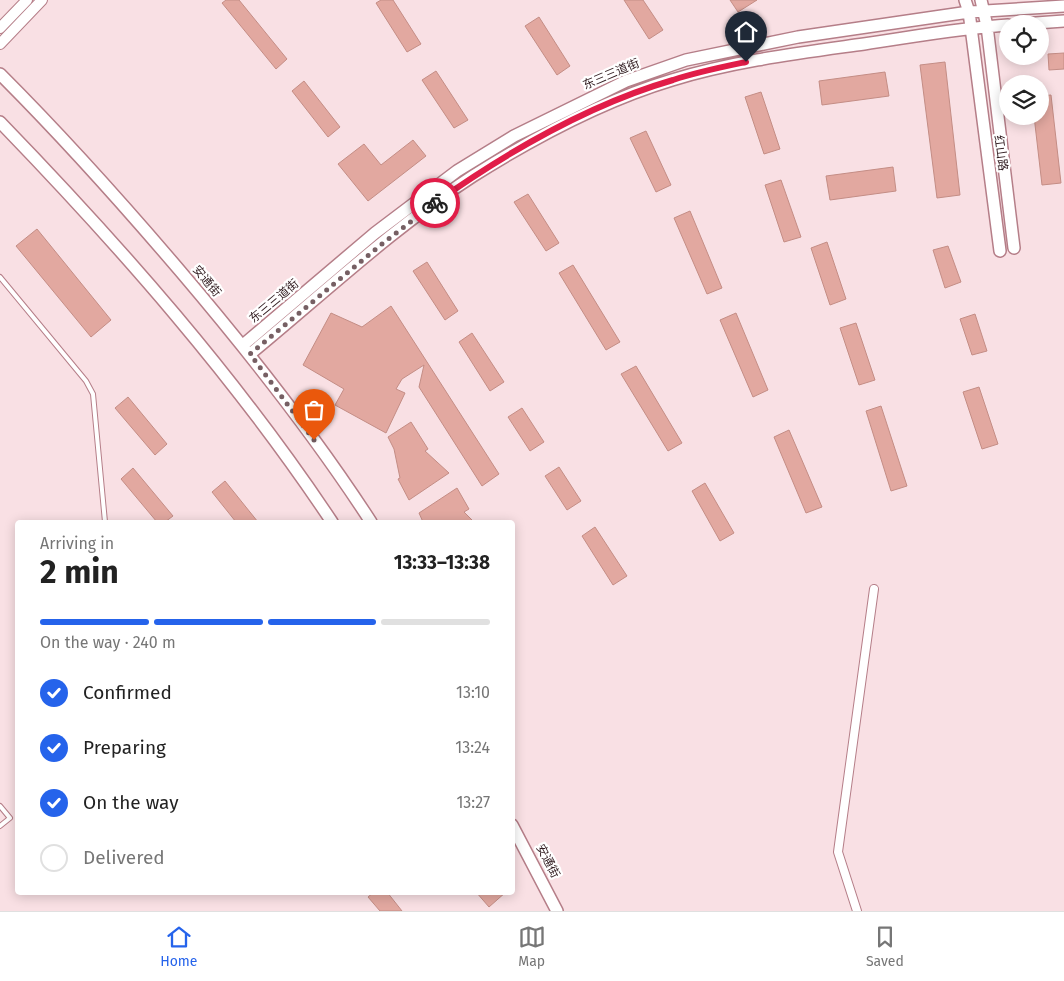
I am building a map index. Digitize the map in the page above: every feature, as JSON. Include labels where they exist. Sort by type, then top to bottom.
[{"type":"main road","name":"红山路","points":[[965,0],[969,12],[1000,251]]},
{"type":"main road","name":"红山路","points":[[983,6],[1014,248]]},
{"type":"main road","name":"东三三道街","points":[[246,350],[375,233],[457,171],[514,136],[626,81],[686,60],[798,37],[969,12],[983,6],[1064,6]]},
{"type":"main road","points":[[1049,22],[1064,21]]},
{"type":"main road","name":"东三三道街","points":[[246,350],[464,182],[518,149],[607,104],[671,80],[762,59],[999,25]]},
{"type":"main road","name":"安通街","points":[[0,74],[118,199],[246,350],[326,456],[370,520]]},
{"type":"main road","points":[[0,122],[126,255],[181,321],[281,450],[331,520]]},
{"type":"main road","name":"安通街","points":[[515,831],[557,911]]},
{"type":"street","points":[[0,28],[27,0]]},
{"type":"street","points":[[0,44],[42,0]]},
{"type":"street","points":[[857,911],[838,852],[874,589]]},
{"type":"lane","points":[[0,277],[86,381],[93,394],[105,520]]},
{"type":"lane","points":[[0,806],[10,818],[0,826]]},
{"type":"building","points":[[226,0],[239,0],[287,59],[276,69],[222,3]]},
{"type":"building","points":[[381,0],[393,0],[421,44],[407,52],[376,3]]},
{"type":"building","points":[[624,0],[643,0],[663,30],[649,39]]},
{"type":"building","points":[[730,0],[757,0],[738,12]]},
{"type":"building","points":[[539,17],[570,66],[557,75],[525,26]]},
{"type":"building","points":[[1064,53],[1064,69],[1049,70],[1049,54]]},
{"type":"building","points":[[945,62],[960,195],[937,198],[920,65]]},
{"type":"building","points":[[436,71],[468,120],[454,128],[422,80]]},
{"type":"building","points":[[885,72],[889,96],[822,105],[819,81]]},
{"type":"building","points":[[304,81],[340,127],[328,137],[292,91]]},
{"type":"building","points":[[761,92],[780,149],[764,154],[745,97]]},
{"type":"building","points":[[1049,95],[1051,95],[1061,183],[1042,185],[1035,125],[1049,125]]},
{"type":"building","points":[[646,131],[671,185],[656,192],[630,138]]},
{"type":"building","points":[[413,140],[426,156],[368,201],[338,164],[364,144],[381,165]]},
{"type":"building","points":[[893,167],[896,191],[830,200],[826,176]]},
{"type":"building","points":[[781,180],[801,237],[784,242],[765,185]]},
{"type":"building","points":[[528,194],[559,243],[546,251],[514,202]]},
{"type":"building","points":[[690,211],[722,288],[707,294],[674,218]]},
{"type":"building","points":[[37,229],[111,320],[91,337],[16,246]]},
{"type":"building","points":[[827,242],[846,299],[830,305],[811,248]]},
{"type":"building","points":[[948,246],[961,282],[945,288],[933,250]]},
{"type":"building","points":[[427,262],[458,311],[445,320],[413,271]]},
{"type":"building","points":[[573,265],[620,342],[606,350],[559,273]]},
{"type":"building","points":[[391,306],[499,474],[482,486],[419,387],[424,365],[402,379],[396,389],[405,393],[386,433],[335,405],[344,389],[303,365],[331,313],[362,327]]},
{"type":"building","points":[[736,313],[768,390],[753,397],[720,320]]},
{"type":"building","points":[[975,314],[987,351],[972,355],[960,319]]},
{"type":"building","points":[[856,323],[875,380],[859,385],[840,328]]},
{"type":"building","points":[[472,333],[504,382],[490,391],[459,342]]},
{"type":"building","points":[[636,366],[682,443],[668,451],[621,374]]},
{"type":"building","points":[[979,387],[998,444],[982,449],[963,392]]},
{"type":"building","points":[[128,397],[167,444],[155,455],[115,408]]},
{"type":"building","points":[[881,406],[907,486],[891,491],[866,411]]},
{"type":"building","points":[[522,408],[544,442],[530,451],[508,417]]},
{"type":"building","points":[[411,422],[428,449],[425,451],[449,473],[409,500],[398,479],[400,478],[394,449],[388,437]]},
{"type":"building","points":[[789,430],[822,507],[806,513],[774,437]]},
{"type":"building","points":[[559,467],[581,501],[567,510],[545,476]]},
{"type":"building","points":[[133,468],[173,516],[168,520],[155,520],[121,479]]},
{"type":"building","points":[[225,481],[256,520],[234,520],[212,492]]},
{"type":"building","points":[[705,483],[734,533],[720,541],[692,491]]},
{"type":"building","points":[[457,488],[469,509],[464,512],[472,520],[422,520],[419,513]]},
{"type":"building","points":[[595,527],[627,576],[613,585],[582,536]]},
{"type":"building","points":[[370,895],[389,895],[402,911],[380,911],[368,897]]},
{"type":"building","points":[[479,895],[503,895],[489,907]]},
{"type":"way so far","points":[[314,440],[250,354],[382,244],[435,203]]},
{"type":"route","points":[[435,203],[472,177],[518,149],[607,104],[671,80],[746,62]]}]
